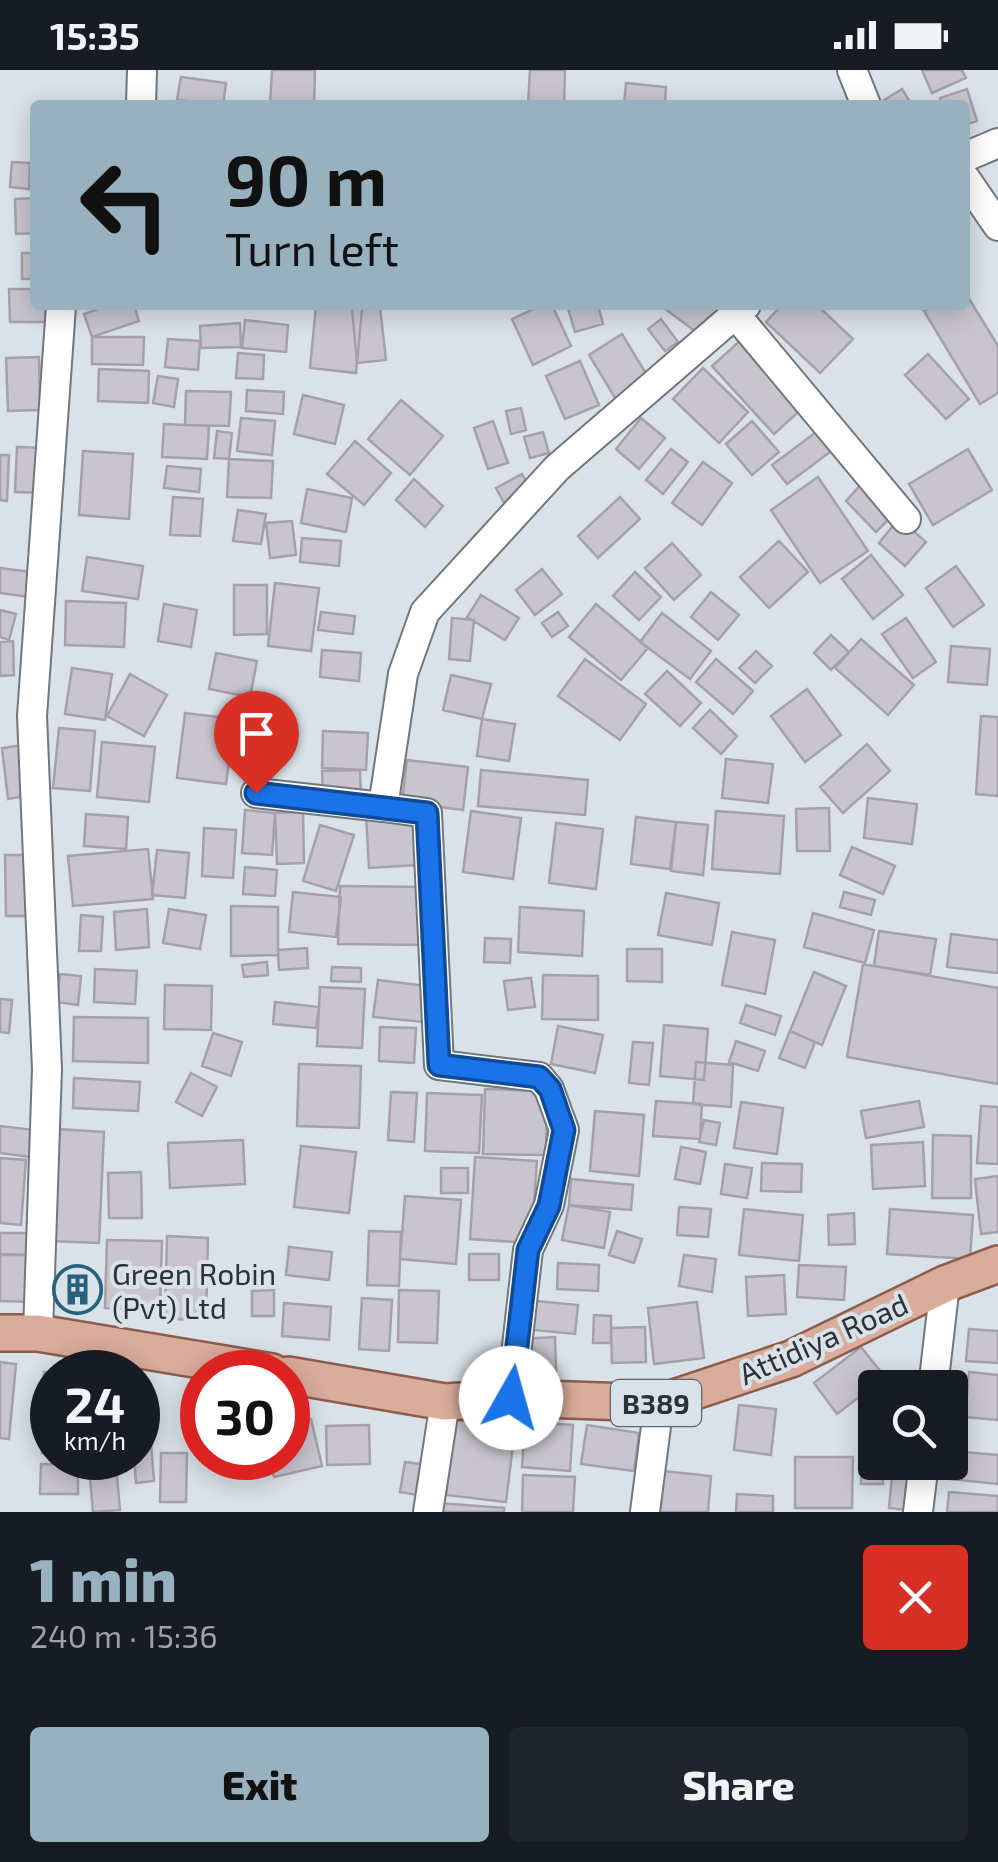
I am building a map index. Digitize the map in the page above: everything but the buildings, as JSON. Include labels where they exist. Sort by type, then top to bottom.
[{"type":"main road","name":"Attidiya Road","points":[[310,1379],[445,1402],[511,1398],[659,1403],[791,1359],[945,1284],[998,1264]]},
{"type":"main road","points":[[0,1333],[38,1333],[180,1357]]},
{"type":"street","points":[[141,100],[142,70]]},
{"type":"street","points":[[852,70],[864,100]]},
{"type":"street","points":[[970,155],[998,144]]},
{"type":"street","points":[[970,185],[998,226]]},
{"type":"street","points":[[38,1333],[46,1069],[32,716],[61,310]]},
{"type":"street","points":[[384,806],[403,674],[426,612],[557,468],[741,310],[906,519]]},
{"type":"street","points":[[256,793],[427,813],[439,1065],[539,1077],[550,1089],[564,1130],[549,1206],[528,1250],[511,1398]]},
{"type":"street","points":[[935,1370],[945,1284]]},
{"type":"street","points":[[428,1512],[445,1402]]},
{"type":"street","points":[[645,1512],[659,1403]]},
{"type":"street","points":[[918,1512],[922,1480]]},
{"type":"place","name":"Green Robin (Pvt) Ltd","points":[[77,1290]]},
{"type":"route","points":[[256,793],[427,813],[439,1065],[539,1077],[550,1089],[564,1130],[549,1206],[528,1250],[511,1398]]}]
